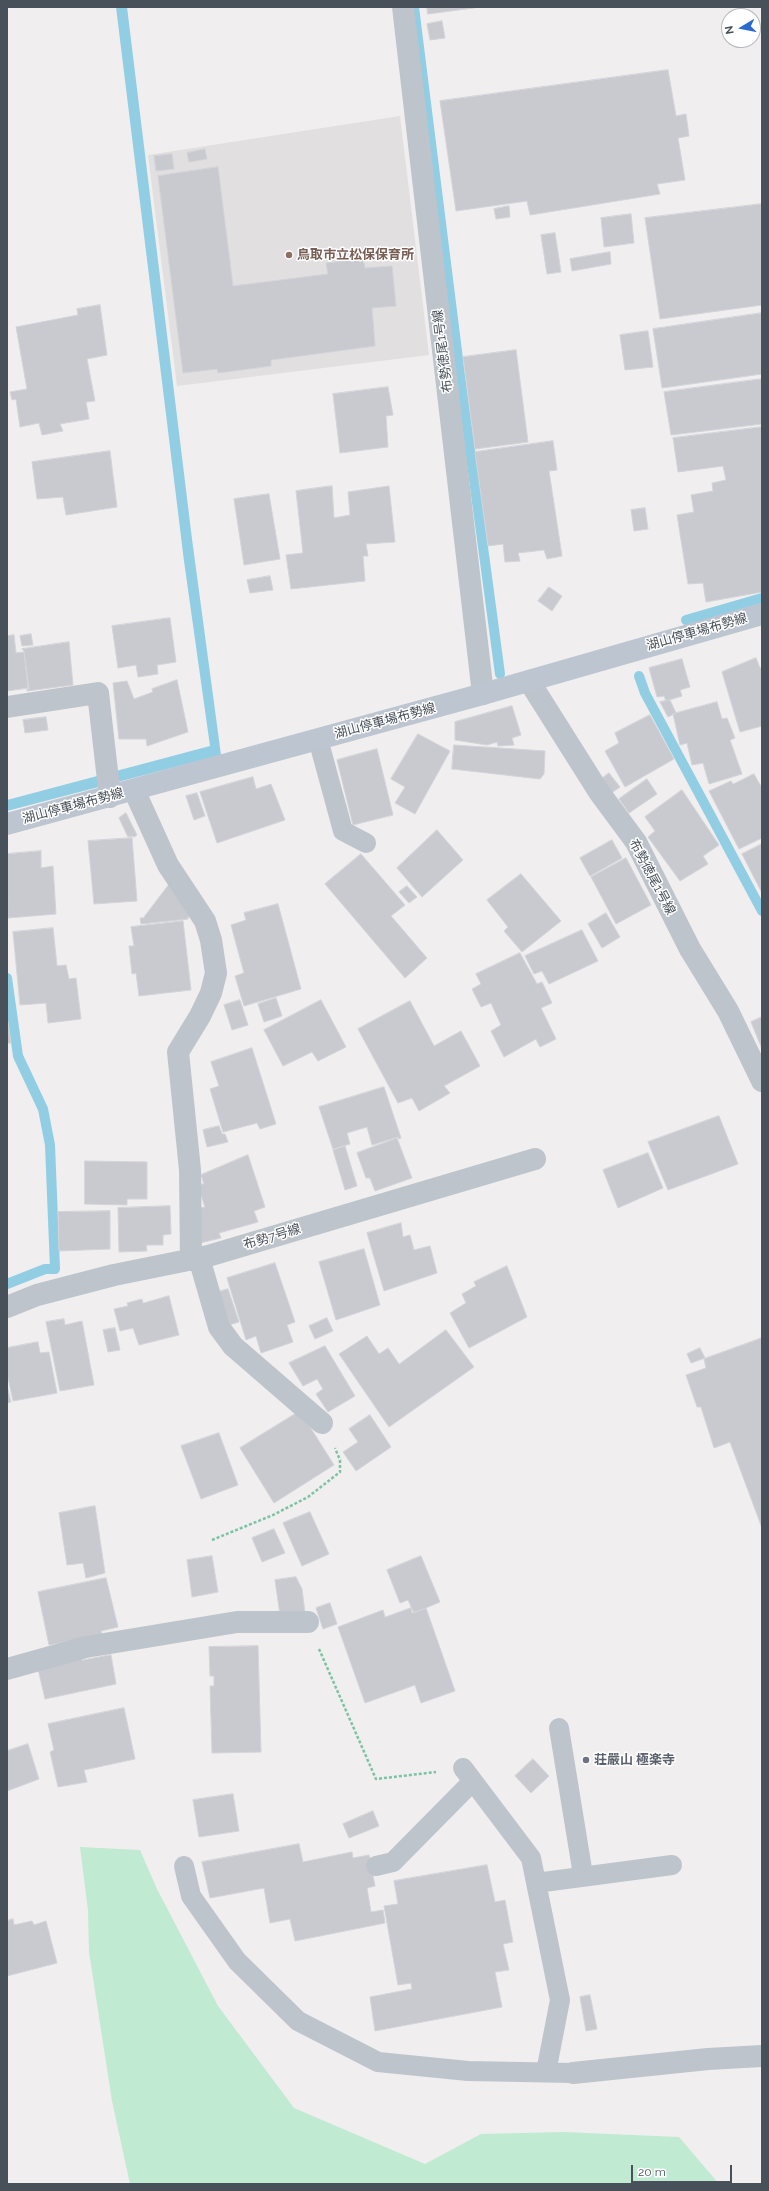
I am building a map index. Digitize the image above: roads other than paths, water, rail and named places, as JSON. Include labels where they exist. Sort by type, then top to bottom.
[{"type":"main road","name":"湖山停車場布勢線","points":[[7,824],[483,694],[762,614]]},
{"type":"street","name":"布勢徳尾1号線","points":[[403,7],[483,694]]},
{"type":"street","name":"布勢徳尾1号線","points":[[529,681],[599,792],[636,842],[690,949],[728,1012],[762,1081]]},
{"type":"street","points":[[7,707],[98,693],[110,796]]},
{"type":"street","points":[[134,790],[168,865],[205,921],[212,940],[216,973],[211,993],[200,1016],[178,1052],[190,1170],[195,1259],[219,1328],[233,1346],[322,1423]]},
{"type":"street","name":"布勢7号線","points":[[7,1307],[37,1295],[75,1285],[195,1259],[535,1159]]},
{"type":"street","points":[[7,1669],[86,1647],[237,1622],[308,1622]]},
{"type":"street","points":[[573,2073],[708,2059],[762,2056]]},
{"type":"lane","points":[[318,739],[343,831],[366,843]]},
{"type":"lane","points":[[559,1728],[583,1875]]},
{"type":"lane","points":[[391,1866],[468,1775],[531,1858],[560,2000],[546,2072]]},
{"type":"lane","points":[[536,1883],[583,1875],[672,1865]]},
{"type":"lane","points":[[184,1866],[191,1896],[237,1961],[298,2021],[378,2062],[468,2071],[573,2073]]},
{"type":"water","points":[[116,7],[127,7],[192,539],[221,755],[7,811],[7,800],[210,746],[184,561]]},
{"type":"waterway","points":[[414,7],[460,375],[500,674]]},
{"type":"waterway","points":[[686,620],[762,598]]},
{"type":"waterway","points":[[639,676],[645,693],[762,911]]},
{"type":"waterway","points":[[7,978],[18,1056],[43,1109],[50,1145],[55,1269],[45,1269],[7,1284]]},
{"type":"place","name":"鳥取市立松保保育所","points":[[289,255]]},
{"type":"place","name":"荘嚴山 極楽寺","points":[[586,1760]]}]
